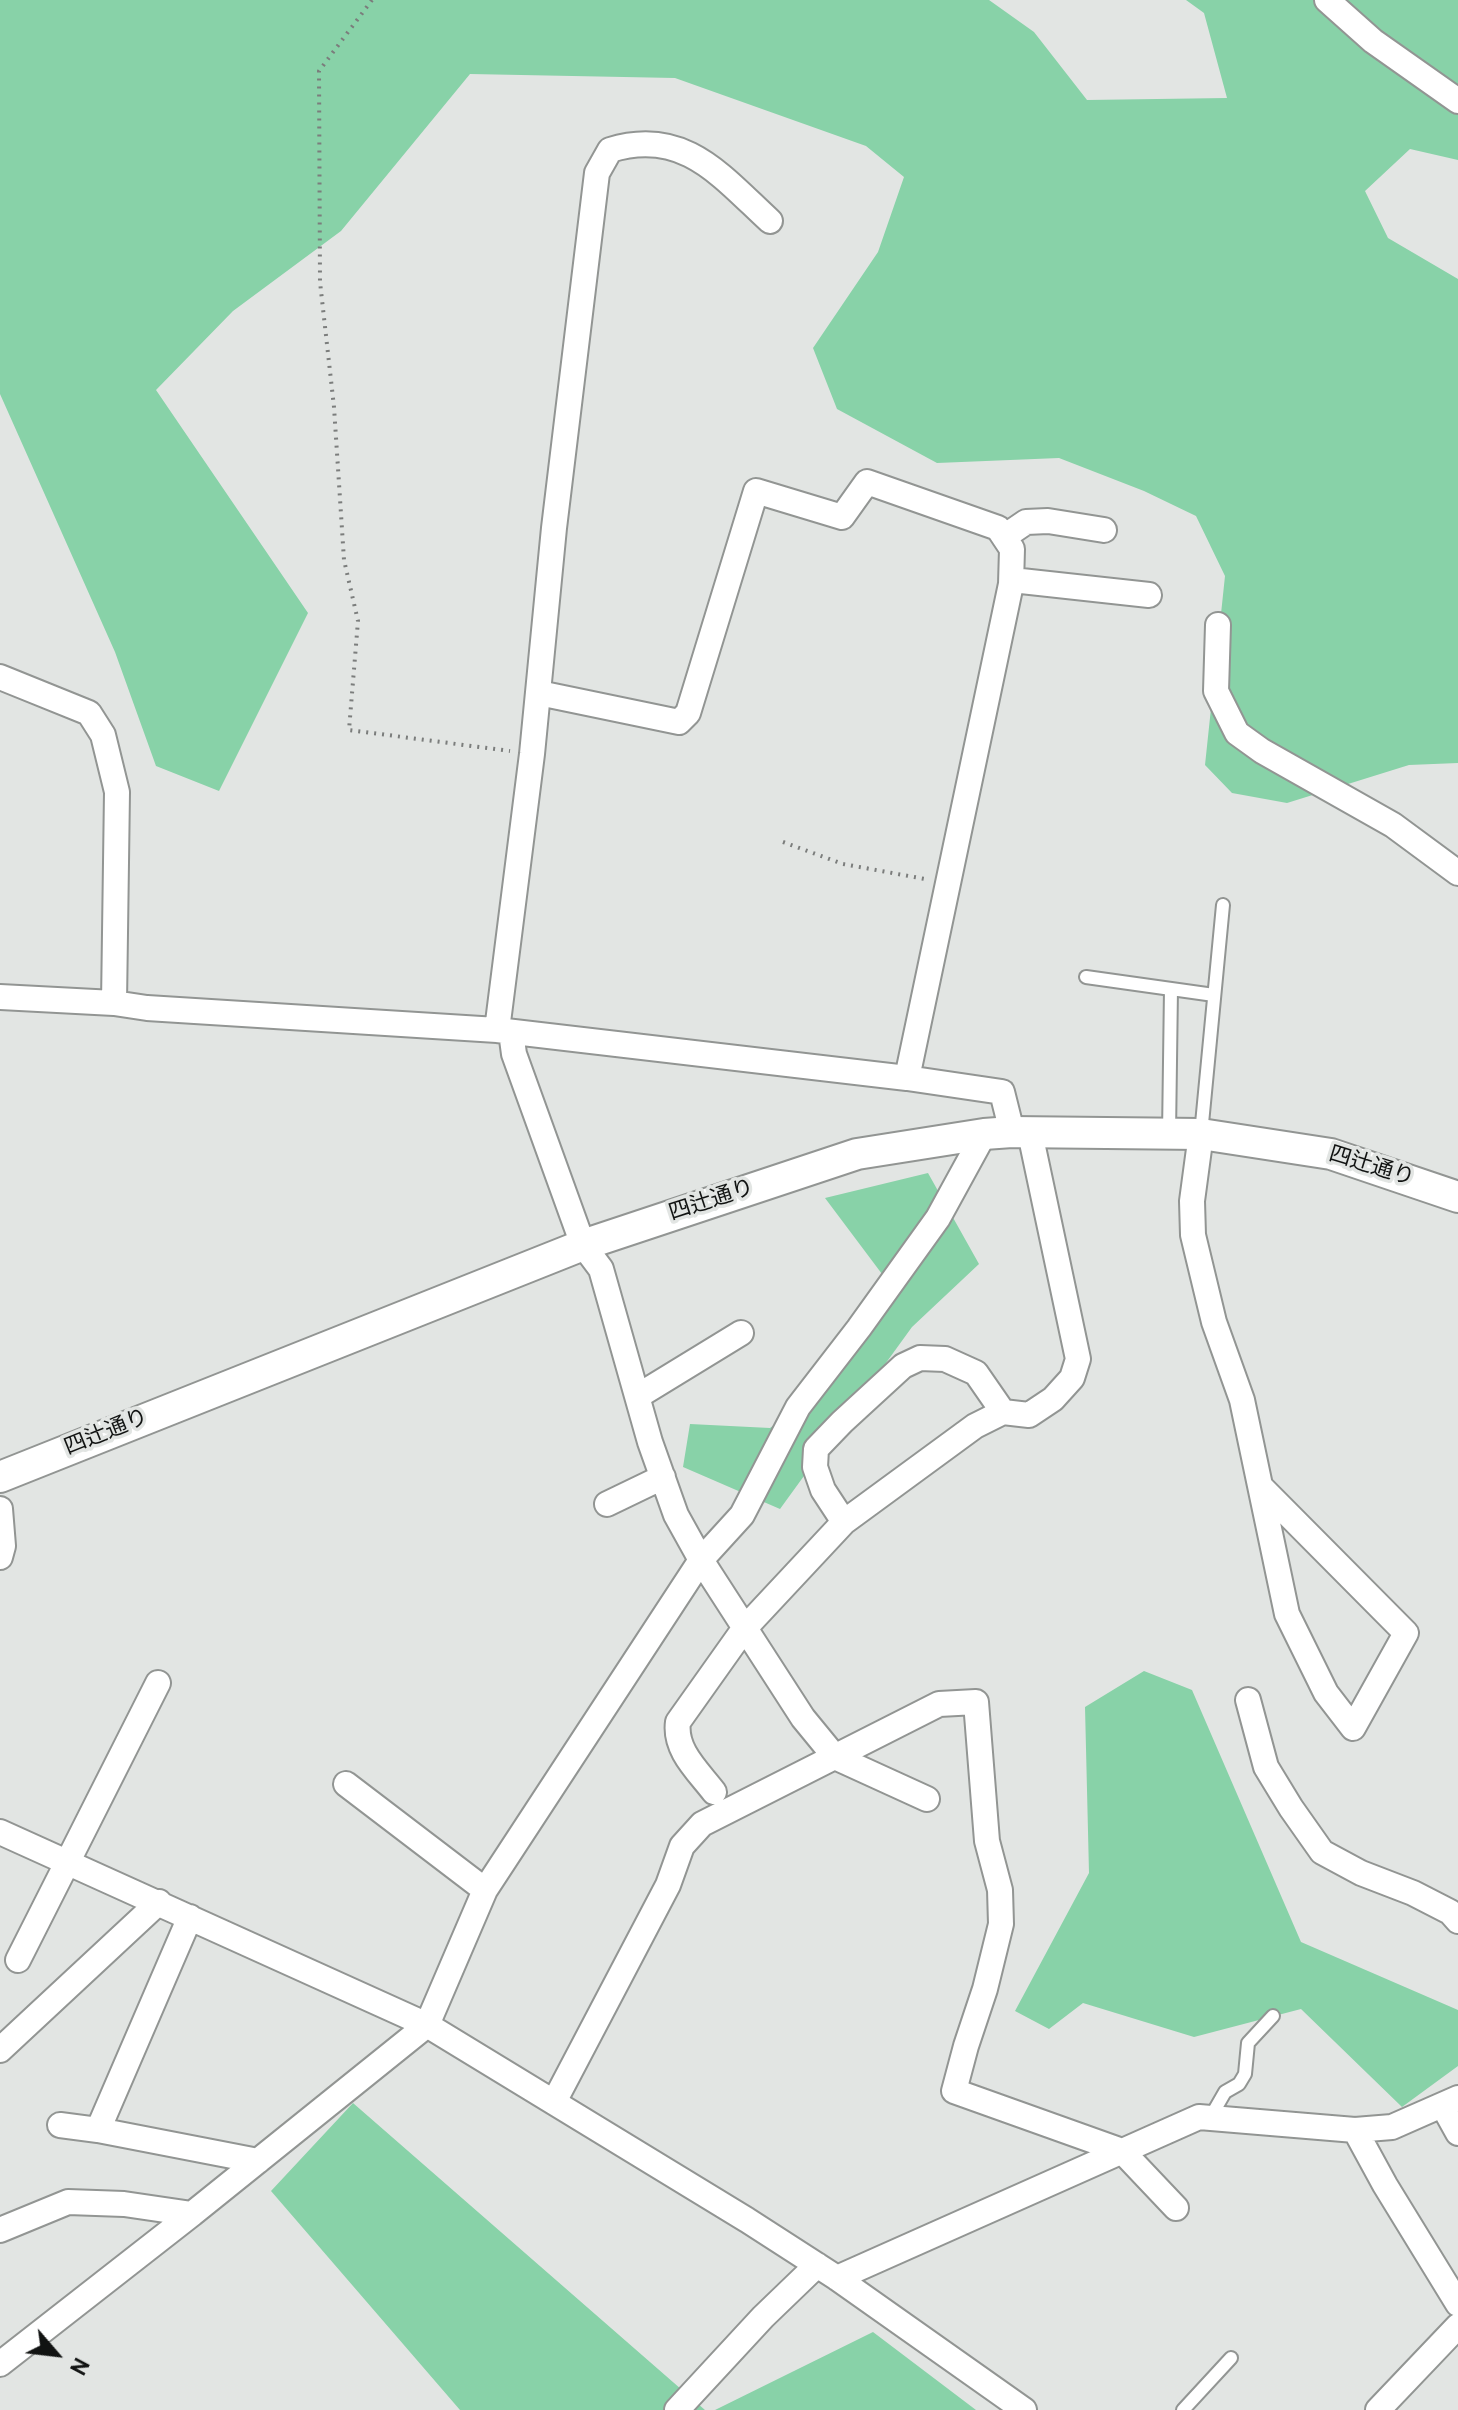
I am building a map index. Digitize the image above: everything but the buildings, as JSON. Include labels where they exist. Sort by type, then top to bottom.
[{"type":"street","points":[[1327,0],[1373,41],[1458,101]]},
{"type":"street","points":[[770,221],[708,164],[671,146],[629,144],[610,150],[597,173],[554,528],[504,1031],[583,1245],[601,1269],[676,1515],[744,1629],[803,1718],[835,1757],[927,1799]]},
{"type":"street","points":[[539,693],[679,722],[688,713],[756,491],[842,517],[867,482],[998,528],[1012,549],[1012,580],[907,1078]]},
{"type":"street","points":[[1004,537],[1026,522],[1048,521],[1104,530]]},
{"type":"street","points":[[1012,580],[1149,595]]},
{"type":"street","points":[[1218,625],[1216,691],[1237,733],[1262,751],[1393,825],[1458,873]]},
{"type":"street","points":[[0,677],[89,713],[103,735],[117,792],[114,1003]]},
{"type":"street","points":[[0,997],[504,1031],[1002,1092],[1009,1133],[1078,1359],[1072,1378],[1053,1399],[1029,1415],[1003,1412],[975,1426],[844,1522],[744,1629],[678,1722],[676,1734],[679,1745],[714,1792]]},
{"type":"street","points":[[0,2364],[427,2025],[485,1890],[701,1560],[742,1515],[798,1407],[938,1218],[1009,1133]]},
{"type":"street","name":"四辻通り","points":[[0,1477],[583,1245],[857,1154],[1009,1133],[1201,1134],[1331,1154],[1458,1197]]},
{"type":"street","points":[[1201,1134],[1192,1201],[1193,1235],[1214,1322],[1242,1400],[1287,1614],[1326,1693],[1353,1728],[1406,1633],[1262,1488]]},
{"type":"street","points":[[638,1396],[741,1333]]},
{"type":"street","points":[[844,1522],[823,1490],[815,1467],[816,1449],[903,1366],[920,1358],[945,1359],[976,1373],[1003,1412]]},
{"type":"street","points":[[607,1504],[663,1477]]},
{"type":"street","points":[[0,1509],[3,1546],[0,1557]]},
{"type":"street","points":[[18,1960],[158,1683]]},
{"type":"street","points":[[1248,1700],[1266,1767],[1322,1852],[1361,1873],[1425,1899],[1450,1912],[1458,1921]]},
{"type":"street","points":[[554,2102],[668,1885],[682,1846],[702,1824],[939,1704],[976,1702],[987,1841],[1000,1890],[1001,1924],[954,2091],[1122,2151],[1176,2208]]},
{"type":"street","points":[[346,1784],[485,1890]]},
{"type":"street","points":[[0,1832],[427,2025],[735,2212],[827,2272],[1024,2410]]},
{"type":"street","points":[[0,2050],[159,1902]]},
{"type":"street","points":[[98,2130],[190,1917]]},
{"type":"street","points":[[677,2410],[763,2317],[827,2272],[1199,2117],[1355,2130],[1392,2127],[1450,2102],[1458,2133]]},
{"type":"street","points":[[60,2125],[258,2161]]},
{"type":"street","points":[[1355,2130],[1458,2304]]},
{"type":"street","points":[[0,2230],[68,2202],[124,2204],[192,2214]]},
{"type":"street","points":[[1378,2410],[1458,2326]]},
{"type":"lane","points":[[1201,1134],[1223,905]]},
{"type":"lane","points":[[1086,977],[1214,995]]},
{"type":"lane","points":[[1169,1134],[1171,989]]},
{"type":"lane","points":[[1210,2118],[1225,2092],[1239,2084],[1245,2074],[1248,2043],[1273,2016]]},
{"type":"lane","points":[[1183,2410],[1231,2358]]},
{"type":"path","points":[[372,0],[319,71],[320,282],[334,407],[344,560],[358,621],[349,730],[532,754]]},
{"type":"path","points":[[783,842],[843,864],[947,883]]},
{"type":"green space","points":[[0,0],[989,0],[1034,32],[1087,100],[1227,98],[1204,13],[1186,0],[1458,0],[1458,160],[1410,149],[1365,191],[1388,238],[1458,279],[1458,763],[1409,765],[1287,803],[1232,793],[1205,765],[1225,576],[1196,516],[1144,491],[1059,458],[937,463],[837,409],[813,348],[878,252],[904,177],[866,146],[675,78],[470,74],[341,231],[233,311],[156,390],[308,613],[219,791],[156,766],[115,652],[0,394]]},
{"type":"green space","points":[[928,1173],[979,1264],[912,1327],[780,1509],[683,1467],[690,1424],[770,1428],[824,1386],[894,1290],[825,1198]]},
{"type":"green space","points":[[1144,1671],[1192,1690],[1301,1942],[1458,2010],[1458,2066],[1402,2107],[1301,2009],[1194,2037],[1083,2003],[1049,2029],[1015,2011],[1089,1873],[1085,1707]]},
{"type":"green space","points":[[353,2103],[705,2410],[460,2410],[271,2191]]},
{"type":"green space","points":[[873,2332],[976,2410],[715,2410]]}]
